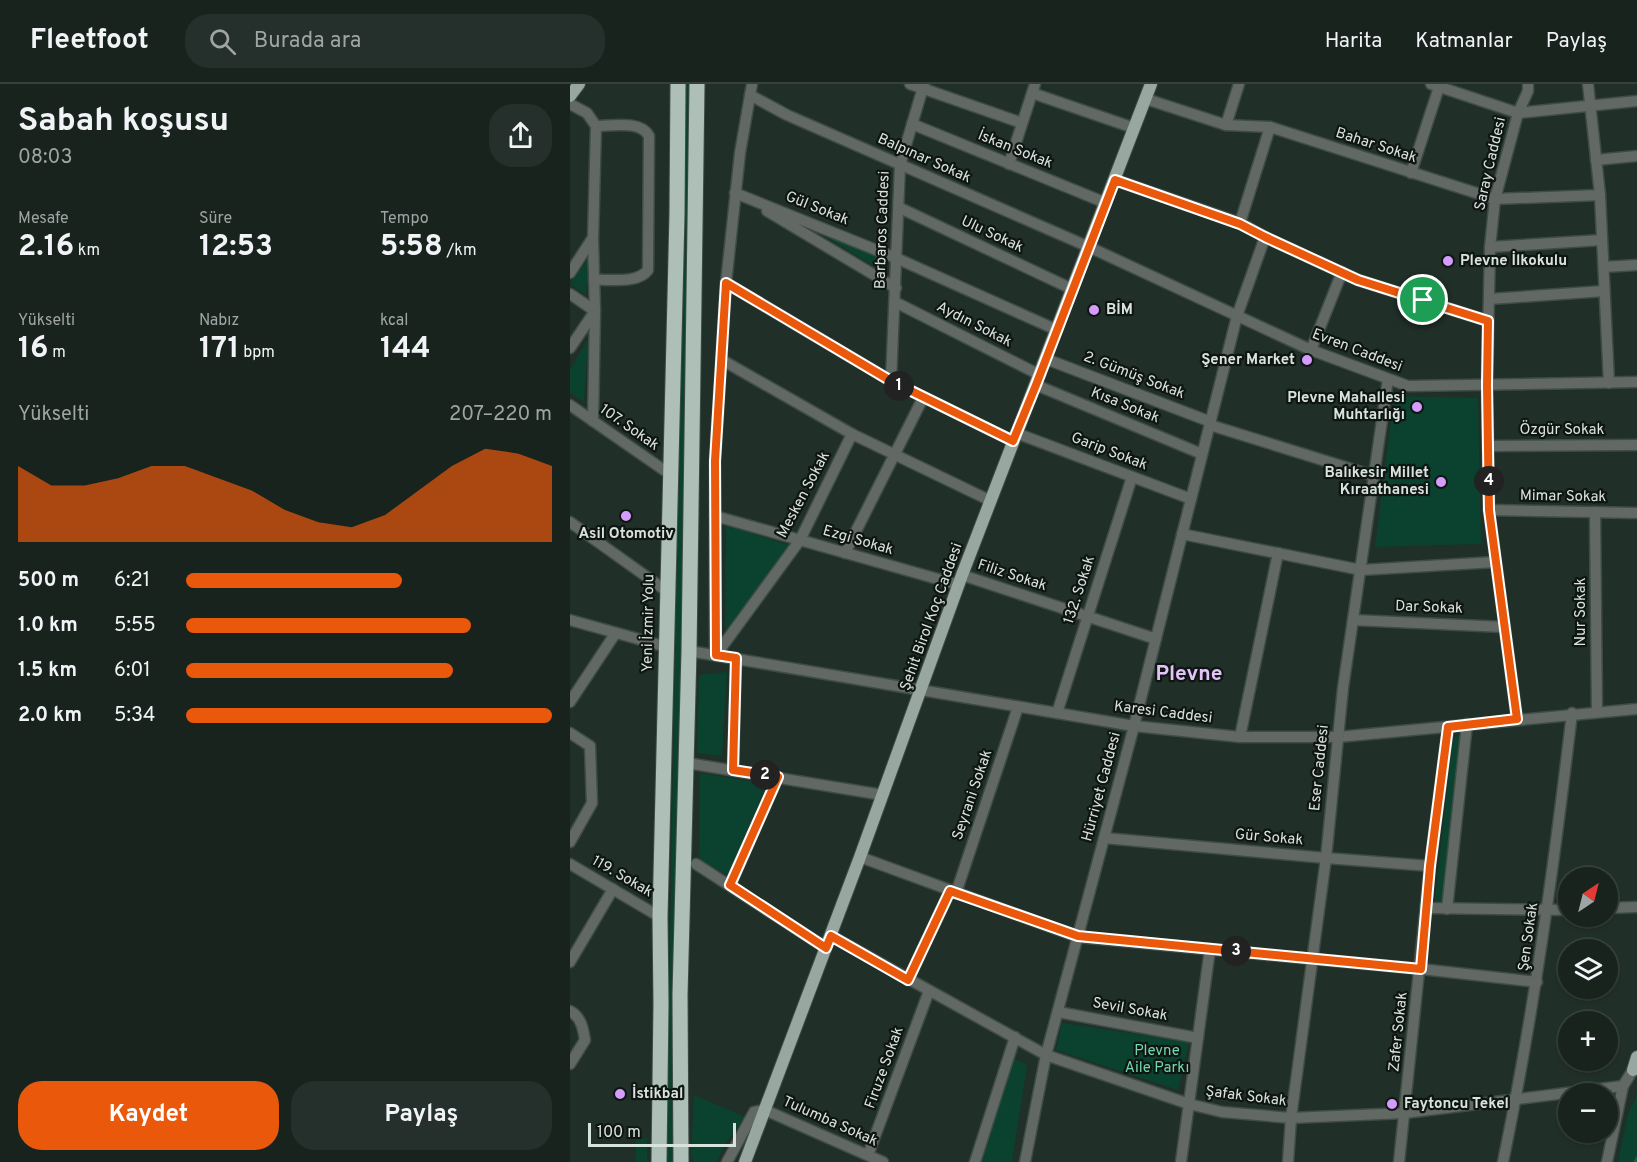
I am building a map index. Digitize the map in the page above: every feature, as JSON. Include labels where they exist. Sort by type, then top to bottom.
[{"type":"highway","name":"Yeni İzmir Yolu","points":[[659,1162],[660,917],[678,84]]},
{"type":"highway","points":[[681,1162],[680,995],[687,763],[697,84]]},
{"type":"main road","points":[[570,96],[579,84]]},
{"type":"main road","name":"Şehit Birol Koç Caddesi","points":[[745,1162],[829,942],[960,580],[1151,84]]},
{"type":"main road","points":[[1635,1070],[1637,1057]]},
{"type":"street","points":[[716,655],[715,461],[726,283],[735,193],[752,84]]},
{"type":"street","points":[[910,84],[924,86],[1022,123]]},
{"type":"street","points":[[1226,125],[1239,84]]},
{"type":"street","name":"Saray Caddesi","points":[[1517,719],[1489,510],[1488,321],[1490,247],[1495,199],[1528,84]]},
{"type":"street","points":[[1588,84],[1600,195],[1609,383]]},
{"type":"street","points":[[1411,173],[1435,85],[1518,113],[1637,101]]},
{"type":"street","name":"Barbaros Caddesi","points":[[891,381],[900,165],[924,86]]},
{"type":"street","points":[[1009,164],[1033,88],[1134,128]]},
{"type":"street","name":"Balpınar Sokak","points":[[750,95],[787,115],[1089,247]]},
{"type":"street","name":"Bahar Sokak","points":[[1146,99],[1226,125],[1270,127],[1495,199],[1600,195]]},
{"type":"street","points":[[570,104],[587,113],[597,126],[593,239],[595,311],[593,421]]},
{"type":"street","name":"İskan Sokak","points":[[912,124],[1106,203]]},
{"type":"street","points":[[594,280],[637,278],[645,275],[648,270],[649,136],[646,130],[638,126],[597,126]]},
{"type":"street","points":[[1240,224],[1270,127]]},
{"type":"street","points":[[1596,160],[1637,156]]},
{"type":"street","points":[[1115,180],[1240,224],[1358,280],[1488,321]]},
{"type":"street","name":"Gül Sokak","points":[[735,193],[896,258],[1057,330]]},
{"type":"street","name":"Gül Sokak","points":[[735,193],[896,288]]},
{"type":"street","name":"Ulu Sokak","points":[[900,208],[1072,289]]},
{"type":"street","name":"Hürriyet Caddesi","points":[[1025,1162],[1046,1055],[1134,726],[1237,316],[1265,237]]},
{"type":"street","points":[[570,273],[593,239]]},
{"type":"street","points":[[1490,247],[1602,240]]},
{"type":"street","name":"Evren Caddesi","points":[[1089,247],[1311,350],[1408,386],[1637,382]]},
{"type":"street","points":[[1604,267],[1637,265]]},
{"type":"street","points":[[1311,350],[1342,272]]},
{"type":"street","name":"Garip Sokak","points":[[726,283],[923,398],[1014,437],[1191,499]]},
{"type":"street","points":[[1490,299],[1604,291]]},
{"type":"street","points":[[570,294],[595,311]]},
{"type":"street","name":"Aydın Sokak","points":[[895,302],[1038,380]]},
{"type":"street","points":[[570,348],[595,311]]},
{"type":"street","name":"2. Gümüş Sokak","points":[[1046,359],[1210,423],[1374,476]]},
{"type":"street","points":[[722,360],[852,434],[991,501]]},
{"type":"street","name":"Eser Caddesi","points":[[1288,1162],[1326,858],[1338,737],[1388,379]]},
{"type":"street","name":"Kısa Sokak","points":[[1038,380],[1203,454]]},
{"type":"street","points":[[845,553],[923,398]]},
{"type":"street","name":"107. Sokak","points":[[570,405],[671,475]]},
{"type":"street","name":"Mesken Sokak","points":[[716,655],[800,540],[852,434]]},
{"type":"street","name":"Özgür Sokak","points":[[1488,446],[1637,445]]},
{"type":"street","name":"132. Sokak","points":[[1057,713],[1132,477]]},
{"type":"street","name":"Mimar Sokak","points":[[1489,510],[1637,513]]},
{"type":"street","name":"Nur Sokak","points":[[1595,512],[1597,711]]},
{"type":"street","name":"Ezgi Sokak","points":[[715,516],[845,553],[960,580]]},
{"type":"street","points":[[570,522],[668,592]]},
{"type":"street","points":[[1182,534],[1361,570],[1495,561]]},
{"type":"street","points":[[1240,737],[1278,553]]},
{"type":"street","name":"Filiz Sokak","points":[[960,580],[1156,639]]},
{"type":"street","points":[[570,620],[615,634],[667,646]]},
{"type":"street","name":"Dar Sokak","points":[[1353,620],[1504,627]]},
{"type":"street","points":[[570,702],[615,634]]},
{"type":"street","name":"Karesi Caddesi","points":[[689,651],[1134,726],[1240,737],[1338,737],[1572,713],[1637,709]]},
{"type":"street","points":[[733,770],[736,658]]},
{"type":"street","name":"Seyrani Sokak","points":[[908,980],[953,892],[1018,707]]},
{"type":"street","name":"Şen Sokak","points":[[1503,1162],[1548,911],[1572,713]]},
{"type":"street","points":[[1447,909],[1467,724]]},
{"type":"street","name":"Zafer Sokak","points":[[1399,1162],[1430,866],[1448,727]]},
{"type":"street","points":[[570,733],[590,746],[592,803],[574,825],[570,842]]},
{"type":"street","points":[[687,763],[883,795]]},
{"type":"street","points":[[730,885],[778,777]]},
{"type":"street","name":"Gür Sokak","points":[[1104,838],[1430,866]]},
{"type":"street","points":[[860,857],[1078,936],[1537,982]]},
{"type":"street","name":"119. Sokak","points":[[570,864],[660,917]]},
{"type":"street","name":"Şafak Sokak","points":[[696,864],[829,942],[908,980],[1046,1055],[1189,1104],[1222,1112],[1292,1118],[1405,1113],[1623,1086]]},
{"type":"street","points":[[570,962],[613,889]]},
{"type":"street","points":[[1618,908],[1637,907]]},
{"type":"street","points":[[1427,908],[1558,911]]},
{"type":"street","points":[[1181,1162],[1210,949]]},
{"type":"street","name":"Firuze Sokak","points":[[868,1155],[929,991]]},
{"type":"street","points":[[570,1011],[575,1014],[583,1026],[585,1040],[570,1064]]},
{"type":"street","name":"Sevil Sokak","points":[[1058,1012],[1198,1038]]},
{"type":"street","points":[[975,1162],[1015,1037]]},
{"type":"street","points":[[1607,1162],[1623,1086],[1635,1070]]},
{"type":"street","points":[[727,1162],[754,1112],[765,1110]]},
{"type":"street","name":"Tulumba Sokak","points":[[765,1110],[884,1162]]},
{"type":"green space","points":[[685,84],[691,84],[673,1162],[666,1162]]},
{"type":"green space","points":[[801,222],[888,261],[884,272]]},
{"type":"green space","points":[[588,259],[586,295],[570,284]]},
{"type":"green space","points":[[588,339],[584,402],[570,393],[570,370]]},
{"type":"green space","points":[[1394,396],[1478,398],[1481,544],[1375,547]]},
{"type":"green space","points":[[726,525],[789,545],[725,633]]},
{"type":"green space","points":[[727,672],[722,756],[697,753],[699,675]]},
{"type":"green space","points":[[1457,735],[1462,739],[1443,902],[1435,899],[1453,739]]},
{"type":"green space","points":[[700,773],[767,784],[728,875],[699,861]]},
{"type":"green space","name":"Plevne Aile Parkı","points":[[1062,1023],[1189,1042],[1178,1090],[1056,1050]]},
{"type":"green space","points":[[1013,1058],[1027,1065],[1012,1162],[981,1162]]},
{"type":"green space","points":[[694,1095],[745,1117],[724,1146],[717,1162],[694,1162],[691,1156]]},
{"type":"green space","points":[[1637,1095],[1637,1162],[1618,1162],[1628,1114]]},
{"type":"green space","points":[[647,1137],[647,1162],[636,1162],[636,1141]]},
{"type":"waterway","points":[[1635,1162],[1637,1158]]},
{"type":"place","name":"Plevne İlkokulu","points":[[1448,261]]},
{"type":"place","name":"BİM","points":[[1094,310]]},
{"type":"place","name":"Şener Market","points":[[1307,360]]},
{"type":"place","name":"Plevne Mahallesi Muhtarlığı","points":[[1417,407]]},
{"type":"place","name":"Balıkesir Millet Kıraathanesi","points":[[1441,482]]},
{"type":"place","name":"Asil Otomotiv","points":[[626,516]]},
{"type":"place","name":"İstikbal","points":[[620,1094]]},
{"type":"place","name":"Faytoncu Tekel","points":[[1392,1104]]},
{"type":"district","name":"Plevne","points":[[1189,674]]},
{"type":"route","points":[[1115,180],[1240,224],[1358,280],[1423,300],[1488,321],[1489,510],[1517,719],[1448,727],[1430,866],[1421,969],[1078,936],[950,891],[908,980],[831,936],[826,948],[730,885],[778,777],[733,770],[736,658],[716,655],[715,461],[726,283],[891,381],[1013,441],[1115,180]]}]
